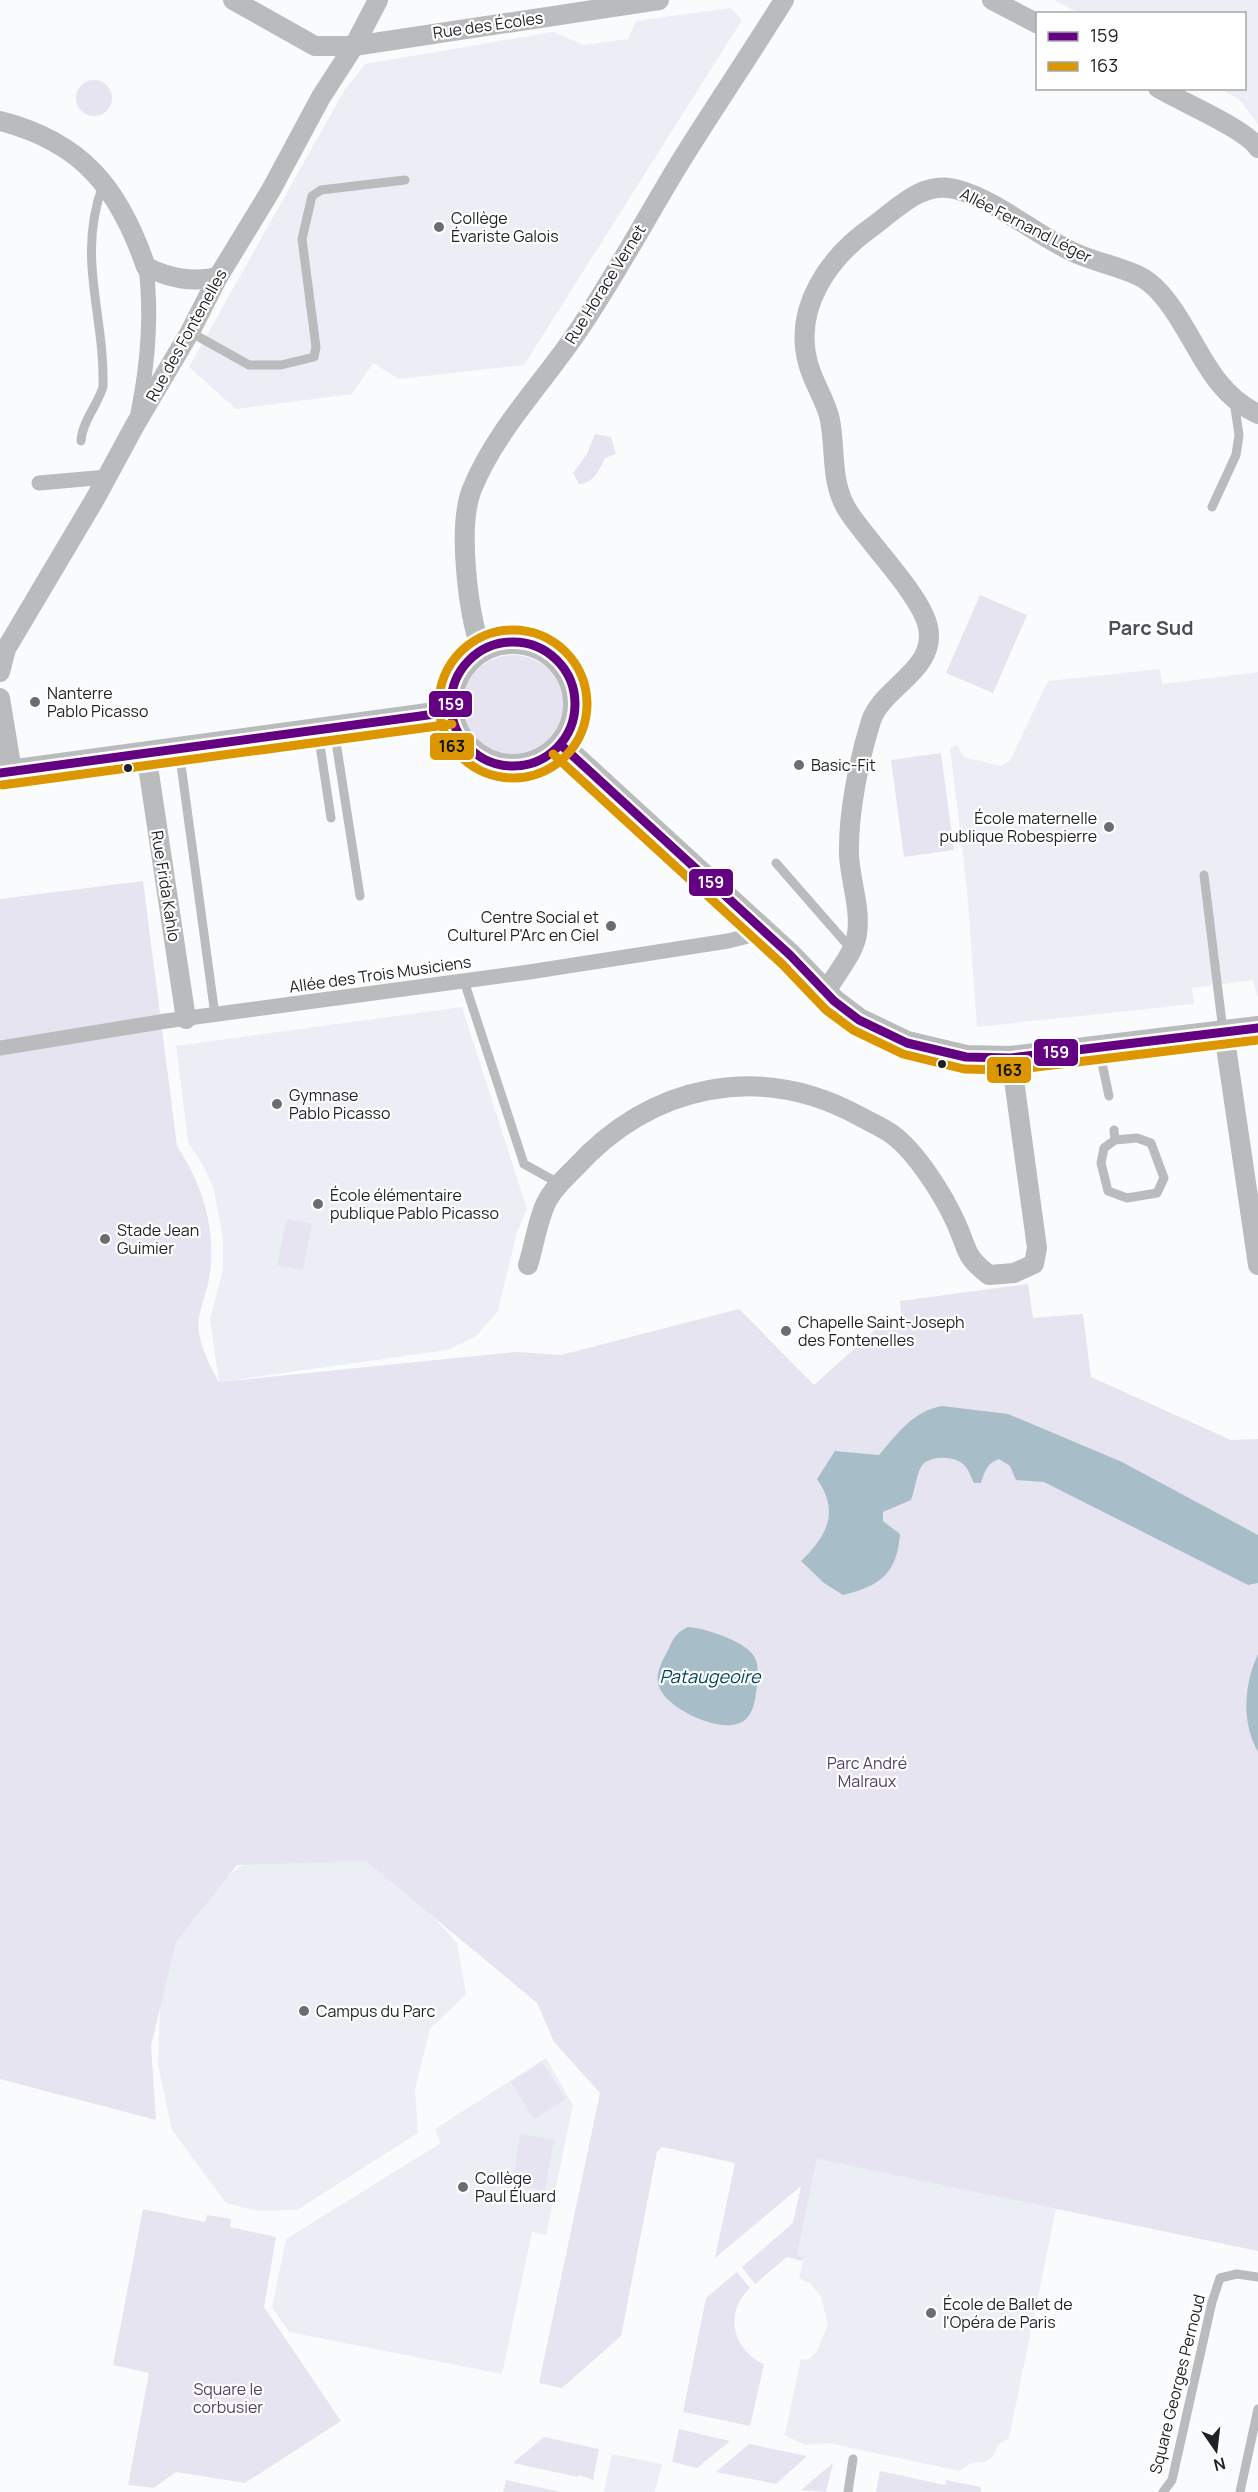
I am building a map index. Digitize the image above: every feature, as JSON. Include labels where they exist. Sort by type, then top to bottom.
[{"type":"street","name":"Rue des Écoles","points":[[234,0],[315,46],[354,46],[659,0]]},
{"type":"street","name":"Rue des Fontenelles","points":[[0,669],[6,650],[190,332],[218,277],[271,190],[321,96],[354,46],[378,0]]},
{"type":"street","name":"Rue Horace Vernet","points":[[481,650],[473,616],[465,555],[465,525],[471,491],[485,462],[537,383],[578,332],[681,161],[784,0]]},
{"type":"street","points":[[992,0],[1036,23]]},
{"type":"street","points":[[1162,90],[1257,142]]},
{"type":"street","points":[[0,121],[33,129],[67,147],[91,168],[127,220],[146,267],[150,303],[147,371],[135,425]]},
{"type":"street","name":"Allée Fernand Léger","points":[[825,993],[852,950],[858,926],[849,855],[850,834],[866,738],[874,712],[919,665],[928,645],[928,627],[917,602],[849,513],[838,487],[829,416],[808,365],[804,338],[811,302],[828,269],[852,243],[912,197],[924,190],[938,187],[956,189],[997,209],[1073,252],[1146,280],[1167,301],[1210,373],[1234,401],[1258,414]]},
{"type":"street","points":[[146,267],[166,277],[184,280],[218,277]]},
{"type":"street","points":[[39,483],[107,477]]},
{"type":"street","points":[[501,642],[523,642],[544,649],[561,663],[572,682],[576,704],[572,725],[561,745],[546,758],[526,765],[506,766],[490,762],[475,754],[463,742],[450,712],[450,697],[460,670],[481,650],[501,642]]},
{"type":"street","points":[[0,698],[6,772],[450,712]]},
{"type":"street","points":[[561,745],[764,932],[825,993],[859,1020],[907,1042],[966,1057],[1011,1059],[1258,1028]]},
{"type":"street","name":"Rue Frida Kahlo","points":[[146,753],[186,1019]]},
{"type":"street","name":"Allée des Trois Musiciens","points":[[0,1048],[728,941],[764,932]]},
{"type":"street","points":[[1224,1033],[1258,1265]]},
{"type":"street","points":[[528,1265],[548,1197],[597,1143],[652,1107],[688,1094],[712,1088],[765,1086],[837,1104],[894,1135],[938,1187],[957,1225],[970,1260],[989,1275],[1014,1273],[1034,1264],[1037,1248],[1011,1059]]},
{"type":"lane","points":[[190,332],[249,365],[281,365],[314,357],[316,347],[302,239],[312,196],[321,190],[405,180]]},
{"type":"lane","points":[[81,441],[82,429],[98,403],[103,387],[90,241],[93,211],[103,184]]},
{"type":"lane","points":[[1212,507],[1236,455],[1239,435],[1234,401]]},
{"type":"lane","points":[[326,729],[331,818]]},
{"type":"lane","points":[[326,729],[360,896]]},
{"type":"lane","points":[[179,748],[215,1015]]},
{"type":"lane","points":[[776,863],[852,950]]},
{"type":"lane","points":[[1204,875],[1224,1033]]},
{"type":"lane","points":[[464,981],[524,1164],[560,1184]]},
{"type":"lane","points":[[1099,1049],[1109,1096]]},
{"type":"lane","points":[[1114,1130],[1115,1140]]},
{"type":"lane","points":[[1137,1138],[1151,1143],[1164,1178],[1157,1193],[1127,1198],[1108,1191],[1101,1163],[1104,1148],[1115,1140],[1137,1138]]},
{"type":"lane","name":"Square Georges Pernoud","points":[[1163,2492],[1172,2480],[1212,2301],[1220,2278],[1236,2274],[1255,2275]]},
{"type":"lane","points":[[1240,2492],[1258,2409]]},
{"type":"lane","points":[[848,2492],[853,2459]]},
{"type":"shaded area","points":[[1054,0],[1258,0],[1258,124],[1239,99],[1221,90],[1246,90],[1246,12],[1077,12]]},
{"type":"shaded area","name":"Collège Évariste Galois","points":[[731,8],[742,20],[524,365],[399,379],[373,363],[352,394],[236,409],[189,367],[344,91],[365,64],[553,32],[584,45],[628,39],[636,21]]},
{"type":"shaded area","name":"École maternelle publique Robespierre","points":[[1160,669],[1162,684],[1258,672],[1258,998],[1253,980],[1192,988],[1194,1004],[977,1027],[967,889],[950,748],[957,745],[964,757],[1000,766],[1010,761],[1048,681]]},
{"type":"shaded area","name":"École élémentaire publique Pablo Picasso","points":[[462,1007],[527,1209],[517,1232],[498,1311],[475,1337],[447,1350],[219,1382],[210,1319],[223,1270],[223,1239],[214,1190],[205,1169],[188,1142],[176,1046]]},
{"type":"shaded area","name":"Campus du Parc","points":[[260,1853],[380,1858],[457,1943],[466,1994],[430,2029],[415,2089],[418,2133],[297,2210],[258,2211],[226,2203],[172,2130],[158,2065],[162,1957],[212,1887]]},
{"type":"shaded area","name":"Collège Paul Éluard","points":[[546,2058],[573,2105],[546,2235],[532,2232],[502,2374],[289,2332],[272,2307],[286,2239],[441,2143],[435,2129]]},
{"type":"shaded area","name":"École de Ballet de l'Opéra de Paris","points":[[817,2159],[1056,2209],[1009,2438],[998,2445],[994,2455],[986,2462],[971,2463],[960,2471],[828,2443],[805,2445],[783,2434],[785,2434],[801,2359],[808,2360],[817,2351],[828,2324],[821,2297],[811,2284],[799,2278],[804,2257],[797,2255]]},
{"type":"shaded area","points":[[612,2454],[662,2464],[655,2492],[604,2492]]},
{"type":"green space","points":[[94,80],[107,85],[112,98],[107,111],[94,116],[81,111],[76,98],[81,85]]},
{"type":"green space","points":[[595,434],[611,437],[616,454],[605,458],[589,481],[579,484],[573,473],[587,454]]},
{"type":"green space","points":[[980,595],[1027,615],[993,693],[946,673]]},
{"type":"green space","points":[[513,655],[533,658],[542,663],[556,677],[561,686],[564,706],[561,726],[556,735],[542,749],[533,754],[513,757],[493,754],[484,749],[470,735],[465,726],[462,706],[465,686],[470,677],[484,663],[493,658]]},
{"type":"green space","points":[[941,753],[954,850],[904,857],[891,760]]},
{"type":"green space","name":"Parc André Malraux","points":[[143,881],[177,1146],[199,1187],[208,1217],[211,1247],[210,1270],[198,1325],[204,1351],[219,1382],[516,1352],[561,1355],[739,1309],[814,1385],[877,1328],[902,1324],[900,1301],[1028,1284],[1033,1318],[1083,1314],[1091,1377],[1231,1440],[1258,1439],[1258,2251],[817,2159],[797,2255],[804,2257],[802,2261],[787,2257],[755,2284],[742,2267],[793,2223],[801,2186],[715,2258],[735,2163],[662,2147],[657,2152],[621,2336],[562,2388],[539,2383],[600,2093],[554,2042],[537,2003],[366,1861],[237,1865],[176,1942],[151,2046],[156,2120],[0,2079],[0,899]]},
{"type":"green space","points":[[287,1219],[312,1224],[303,1270],[277,1265]]},
{"type":"green space","points":[[542,2062],[566,2099],[534,2119],[511,2082]]},
{"type":"green space","points":[[520,2134],[554,2139],[545,2191],[512,2185]]},
{"type":"green space","name":"Square le corbusier","points":[[143,2209],[205,2222],[207,2215],[231,2219],[230,2227],[276,2237],[264,2307],[341,2421],[245,2483],[176,2472],[154,2488],[128,2485],[149,2373],[113,2365]]},
{"type":"green space","points":[[737,2272],[750,2288],[737,2308],[735,2330],[745,2350],[764,2364],[750,2426],[683,2412],[706,2298]]},
{"type":"green space","points":[[679,2429],[730,2441],[697,2468],[672,2462]]},
{"type":"green space","points":[[544,2437],[599,2449],[593,2480],[579,2475],[578,2477],[513,2463]]},
{"type":"green space","points":[[749,2444],[807,2456],[776,2484],[716,2472]]},
{"type":"green space","points":[[833,2463],[826,2492],[801,2490]]},
{"type":"green space","points":[[880,2471],[945,2485],[946,2480],[981,2487],[981,2492],[876,2492]]},
{"type":"green space","points":[[506,2480],[561,2492],[503,2492]]},
{"type":"water","points":[[942,1406],[1008,1414],[1122,1462],[1258,1535],[1258,1583],[1248,1585],[1044,1482],[1016,1480],[1010,1466],[999,1459],[989,1465],[981,1483],[974,1483],[961,1462],[942,1458],[930,1460],[921,1467],[911,1500],[883,1512],[883,1521],[900,1534],[895,1559],[890,1569],[877,1582],[843,1595],[824,1583],[801,1561],[824,1533],[829,1513],[828,1502],[817,1479],[835,1451],[879,1455],[914,1418]]},
{"type":"water","name":"Pataugeoire","points":[[688,1627],[726,1637],[745,1647],[756,1660],[758,1681],[755,1699],[747,1718],[738,1724],[714,1724],[700,1719],[675,1705],[660,1689],[658,1671],[662,1662],[674,1638]]},
{"type":"water","points":[[1258,1654],[1258,1752],[1249,1728],[1246,1703],[1247,1690]]},
{"type":"transit line","name":"163","points":[[513,630],[541,635],[566,651],[582,676],[587,704],[582,732],[566,757],[541,773],[513,778],[485,773],[460,757],[444,732],[439,704],[444,676],[460,651],[485,635],[513,630]]},
{"type":"transit line","name":"159","points":[[513,642],[537,646],[557,660],[571,680],[575,704],[571,728],[557,748],[537,762],[513,766],[489,762],[469,748],[455,728],[451,704],[455,680],[469,660],[489,646],[513,642]]},
{"type":"transit line","name":"159","points":[[0,773],[450,712]]},
{"type":"transit line","name":"163","points":[[2,785],[452,724]]},
{"type":"transit line","name":"159","points":[[561,745],[790,955],[834,1001],[859,1020],[907,1043],[966,1057],[1011,1058],[1258,1028]]},
{"type":"transit line","name":"163","points":[[553,754],[782,964],[826,1010],[853,1030],[903,1054],[964,1069],[1011,1070],[1258,1040]]},
{"type":"place","name":"Collège Évariste Galois","points":[[439,227]]},
{"type":"place","name":"Nanterre Pablo Picasso","points":[[35,702]]},
{"type":"place","name":"Basic-Fit","points":[[799,765]]},
{"type":"place","name":"École maternelle publique Robespierre","points":[[1109,827]]},
{"type":"place","name":"Centre Social et Culturel P'Arc en Ciel","points":[[611,926]]},
{"type":"place","name":"Gymnase Pablo Picasso","points":[[277,1104]]},
{"type":"place","name":"École élémentaire publique Pablo Picasso","points":[[318,1204]]},
{"type":"place","name":"Stade Jean Guimier","points":[[105,1239]]},
{"type":"place","name":"Chapelle Saint-Joseph des Fontenelles","points":[[786,1331]]},
{"type":"place","name":"Campus du Parc","points":[[304,2011]]},
{"type":"place","name":"Collège Paul Éluard","points":[[463,2187]]},
{"type":"place","name":"École de Ballet de l'Opéra de Paris","points":[[931,2313]]},
{"type":"district","name":"Parc Sud","points":[[1151,627]]}]
